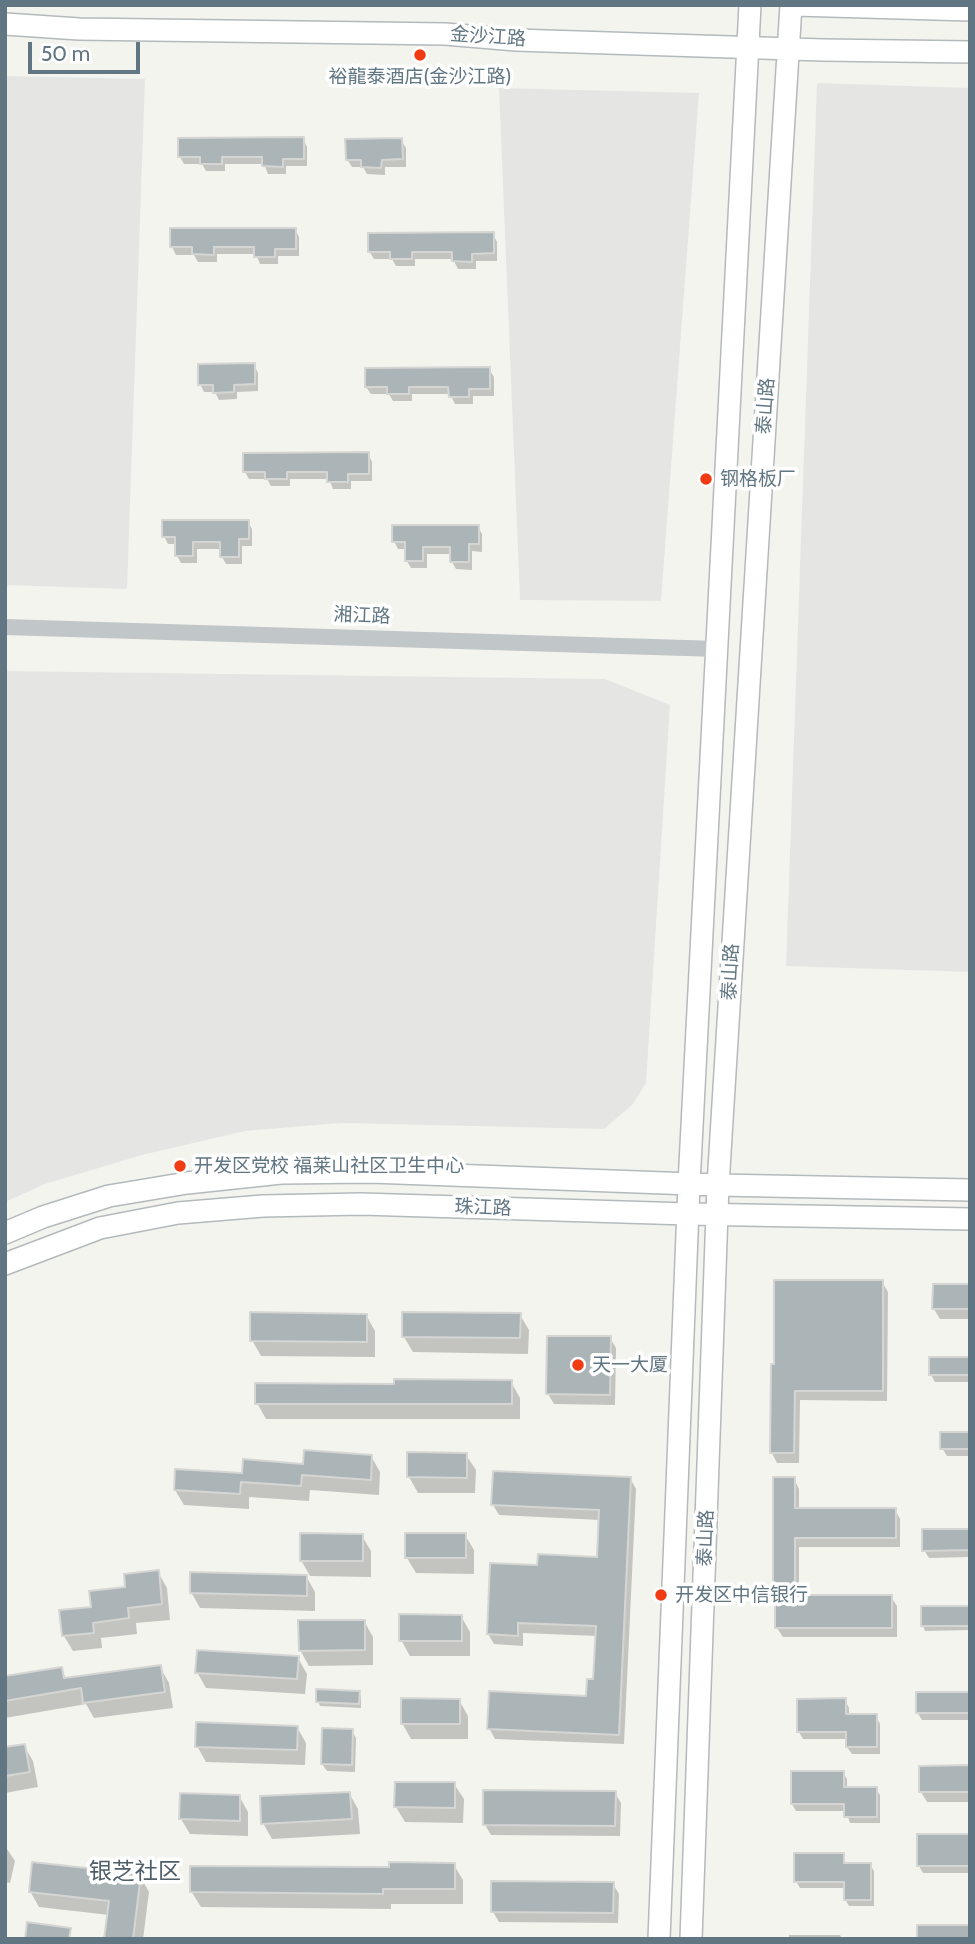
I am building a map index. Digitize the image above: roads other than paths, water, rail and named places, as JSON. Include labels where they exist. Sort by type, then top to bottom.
[{"type":"main road","name":"泰山路","points":[[659,1939],[689,1184],[750,5]]},
{"type":"main road","name":"泰山路","points":[[691,1939],[718,1185],[792,5]]},
{"type":"main road","points":[[792,5],[970,10]]},
{"type":"main road","name":"金沙江路","points":[[5,24],[79,29],[445,34],[516,40],[970,52]]},
{"type":"main road","points":[[5,1233],[43,1217],[109,1196],[187,1183],[281,1173],[371,1172],[718,1185],[970,1190]]},
{"type":"main road","name":"珠江路","points":[[5,1264],[100,1228],[178,1213],[263,1206],[361,1204],[970,1219]]},
{"type":"street","name":"湘江路","points":[[5,627],[718,649]]},
{"type":"place","name":"裕龍泰酒店(金沙江路)","points":[[420,55]]},
{"type":"place","name":"钢格板厂","points":[[706,479]]},
{"type":"place","name":"开发区党校 福莱山社区卫生中心","points":[[180,1166]]},
{"type":"place","name":"天一大厦","points":[[578,1365]]},
{"type":"place","name":"开发区中信银行","points":[[661,1595]]},
{"type":"district","name":"银芝社区","points":[[135,1872]]}]
